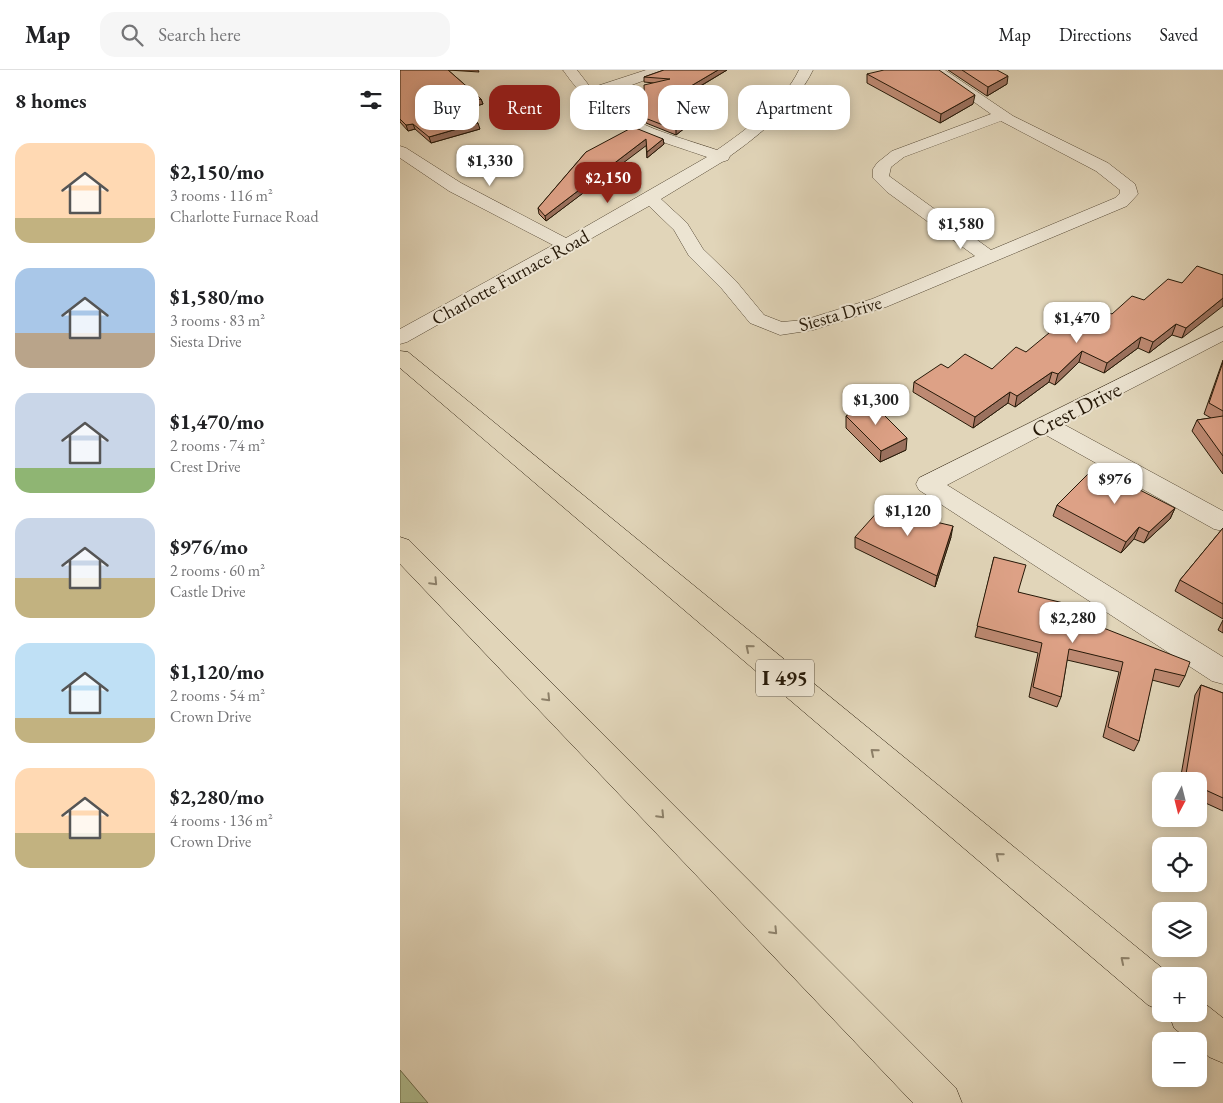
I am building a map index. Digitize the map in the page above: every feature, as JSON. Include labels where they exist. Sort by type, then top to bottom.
[{"type":"highway","name":"I 495","points":[[403,353],[1152,984]]},
{"type":"highway","points":[[400,547],[941,1103]]},
{"type":"highway","points":[[1198,1022],[1223,1043]]},
{"type":"street","points":[[570,70],[582,85]]},
{"type":"street","points":[[619,85],[659,70]]},
{"type":"street","name":"Charlotte Furnace Road","points":[[403,353],[568,246],[722,157],[744,140],[773,112],[792,92],[806,70]]},
{"type":"street","name":"Siesta Drive","points":[[650,198],[681,227],[696,252],[729,285],[757,319],[780,329],[806,326],[879,303],[1121,202],[1129,194],[1129,188],[1102,167],[1002,114],[936,70]]},
{"type":"street","points":[[989,257],[893,188],[881,178],[880,170],[882,164],[898,154],[1002,114]]},
{"type":"street","points":[[648,130],[722,157]]},
{"type":"street","points":[[400,151],[456,187],[568,246]]},
{"type":"street","name":"Crest Drive","points":[[1223,333],[928,484],[1223,672]]},
{"type":"street","points":[[1046,425],[1223,522]]},
{"type":"green space","points":[[400,1070],[428,1103],[400,1103]]},
{"type":"building","points":[[400,70],[448,70],[465,85],[415,85],[415,126],[406,125],[400,119]]},
{"type":"building","points":[[664,70],[718,70],[693,85],[658,85],[658,123],[648,119],[648,85],[644,85],[670,79],[644,77]]},
{"type":"building","points":[[884,70],[939,70],[975,95],[941,114],[867,74]]},
{"type":"building","points":[[962,70],[997,70],[1008,76],[988,87]]},
{"type":"building","points":[[420,130],[454,130],[429,137]]},
{"type":"building","points":[[627,130],[640,130],[663,139],[647,152],[646,139],[545,216],[538,208],[586,152]]},
{"type":"building","points":[[1197,266],[1223,275],[1223,298],[1186,328],[1176,324],[1153,342],[1141,337],[1107,363],[1082,351],[1058,374],[1052,372],[1017,396],[1010,392],[975,417],[914,382],[941,364],[948,368],[965,354],[992,369],[1016,347],[1026,352],[1055,328],[1071,334],[1100,309],[1112,314],[1132,296],[1144,300],[1168,279],[1182,283]]},
{"type":"building","points":[[1223,362],[1223,411],[1209,403]]},
{"type":"building","points":[[870,401],[907,438],[881,451],[846,416]]},
{"type":"building","points":[[1223,416],[1223,456],[1197,420]]},
{"type":"building","points":[[1095,467],[1175,508],[1149,532],[1139,527],[1126,542],[1057,505]]},
{"type":"building","points":[[889,499],[912,509],[906,515],[953,526],[937,576],[855,537]]},
{"type":"building","points":[[1223,528],[1223,604],[1180,580]]},
{"type":"building","points":[[994,557],[1026,565],[1018,592],[1080,607],[1078,618],[1190,662],[1185,676],[1155,669],[1139,741],[1108,727],[1123,662],[1069,649],[1061,697],[1033,687],[1042,643],[977,626]]},
{"type":"building","points":[[1201,685],[1223,693],[1223,798],[1208,791],[1208,772],[1186,772]]}]
